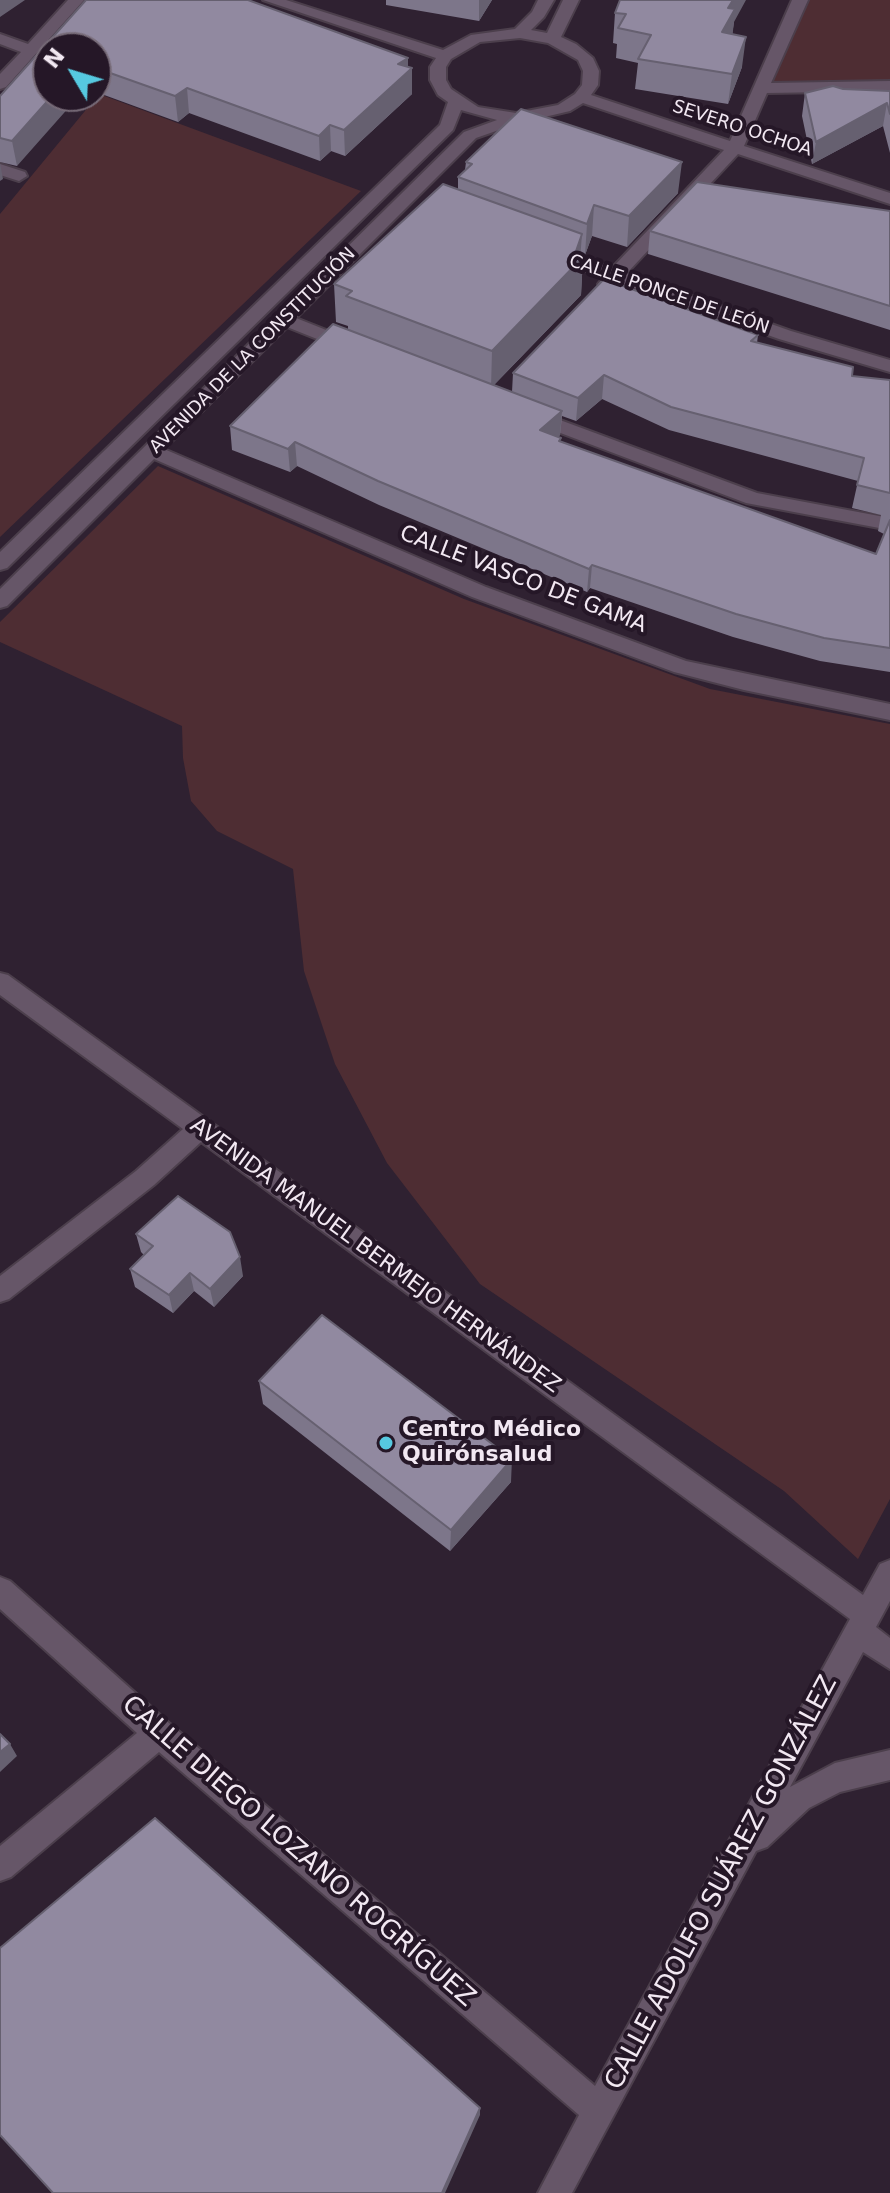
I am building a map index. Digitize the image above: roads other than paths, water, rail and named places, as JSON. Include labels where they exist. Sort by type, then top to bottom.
[{"type":"street","points":[[0,84],[76,0]]},
{"type":"street","points":[[271,0],[305,5],[445,56]]},
{"type":"street","points":[[520,33],[539,14],[546,0]]},
{"type":"street","points":[[552,39],[571,0]]},
{"type":"street","points":[[593,299],[735,148],[800,0]]},
{"type":"street","points":[[520,33],[552,39],[571,47],[585,58],[591,71],[590,85],[581,97],[564,108],[516,118],[473,111],[444,92],[438,80],[438,67],[445,56],[476,38],[520,33]]},
{"type":"street","points":[[0,39],[31,50]]},
{"type":"street","points":[[762,88],[890,86]]},
{"type":"street","name":"SEVERO OCHOA","points":[[581,97],[890,199]]},
{"type":"street","name":"AVENIDA DE LA CONSTITUCIÓN","points":[[0,563],[447,127],[456,102]]},
{"type":"street","name":"AVENIDA DE LA CONSTITUCIÓN","points":[[0,601],[284,319],[413,201],[470,135],[516,118]]},
{"type":"street","points":[[0,169],[19,176]]},
{"type":"street","name":"CALLE PONCE DE LEÓN","points":[[544,251],[785,335],[890,366]]},
{"type":"street","points":[[284,319],[368,353]]},
{"type":"street","points":[[508,407],[753,499],[890,524]]},
{"type":"street","name":"CALLE VASCO DE GAMA","points":[[151,451],[479,592],[681,667],[890,712]]},
{"type":"street","name":"AVENIDA MANUEL BERMEJO HERNÁNDEZ","points":[[0,982],[863,1623],[890,1655]]},
{"type":"street","points":[[0,1291],[145,1178],[200,1128]]},
{"type":"street","name":"CALLE ADOLFO SUÁREZ GONZÁLEZ","points":[[554,2193],[890,1573]]},
{"type":"street","name":"CALLE DIEGO LOZANO ROGRÍGUEZ","points":[[0,1591],[159,1733],[599,2111]]},
{"type":"street","points":[[0,1866],[159,1733]]},
{"type":"street","points":[[743,1848],[799,1798],[835,1778],[890,1765]]},
{"type":"place","name":"Centro Médico Quirónsalud","points":[[386,1443]]}]
